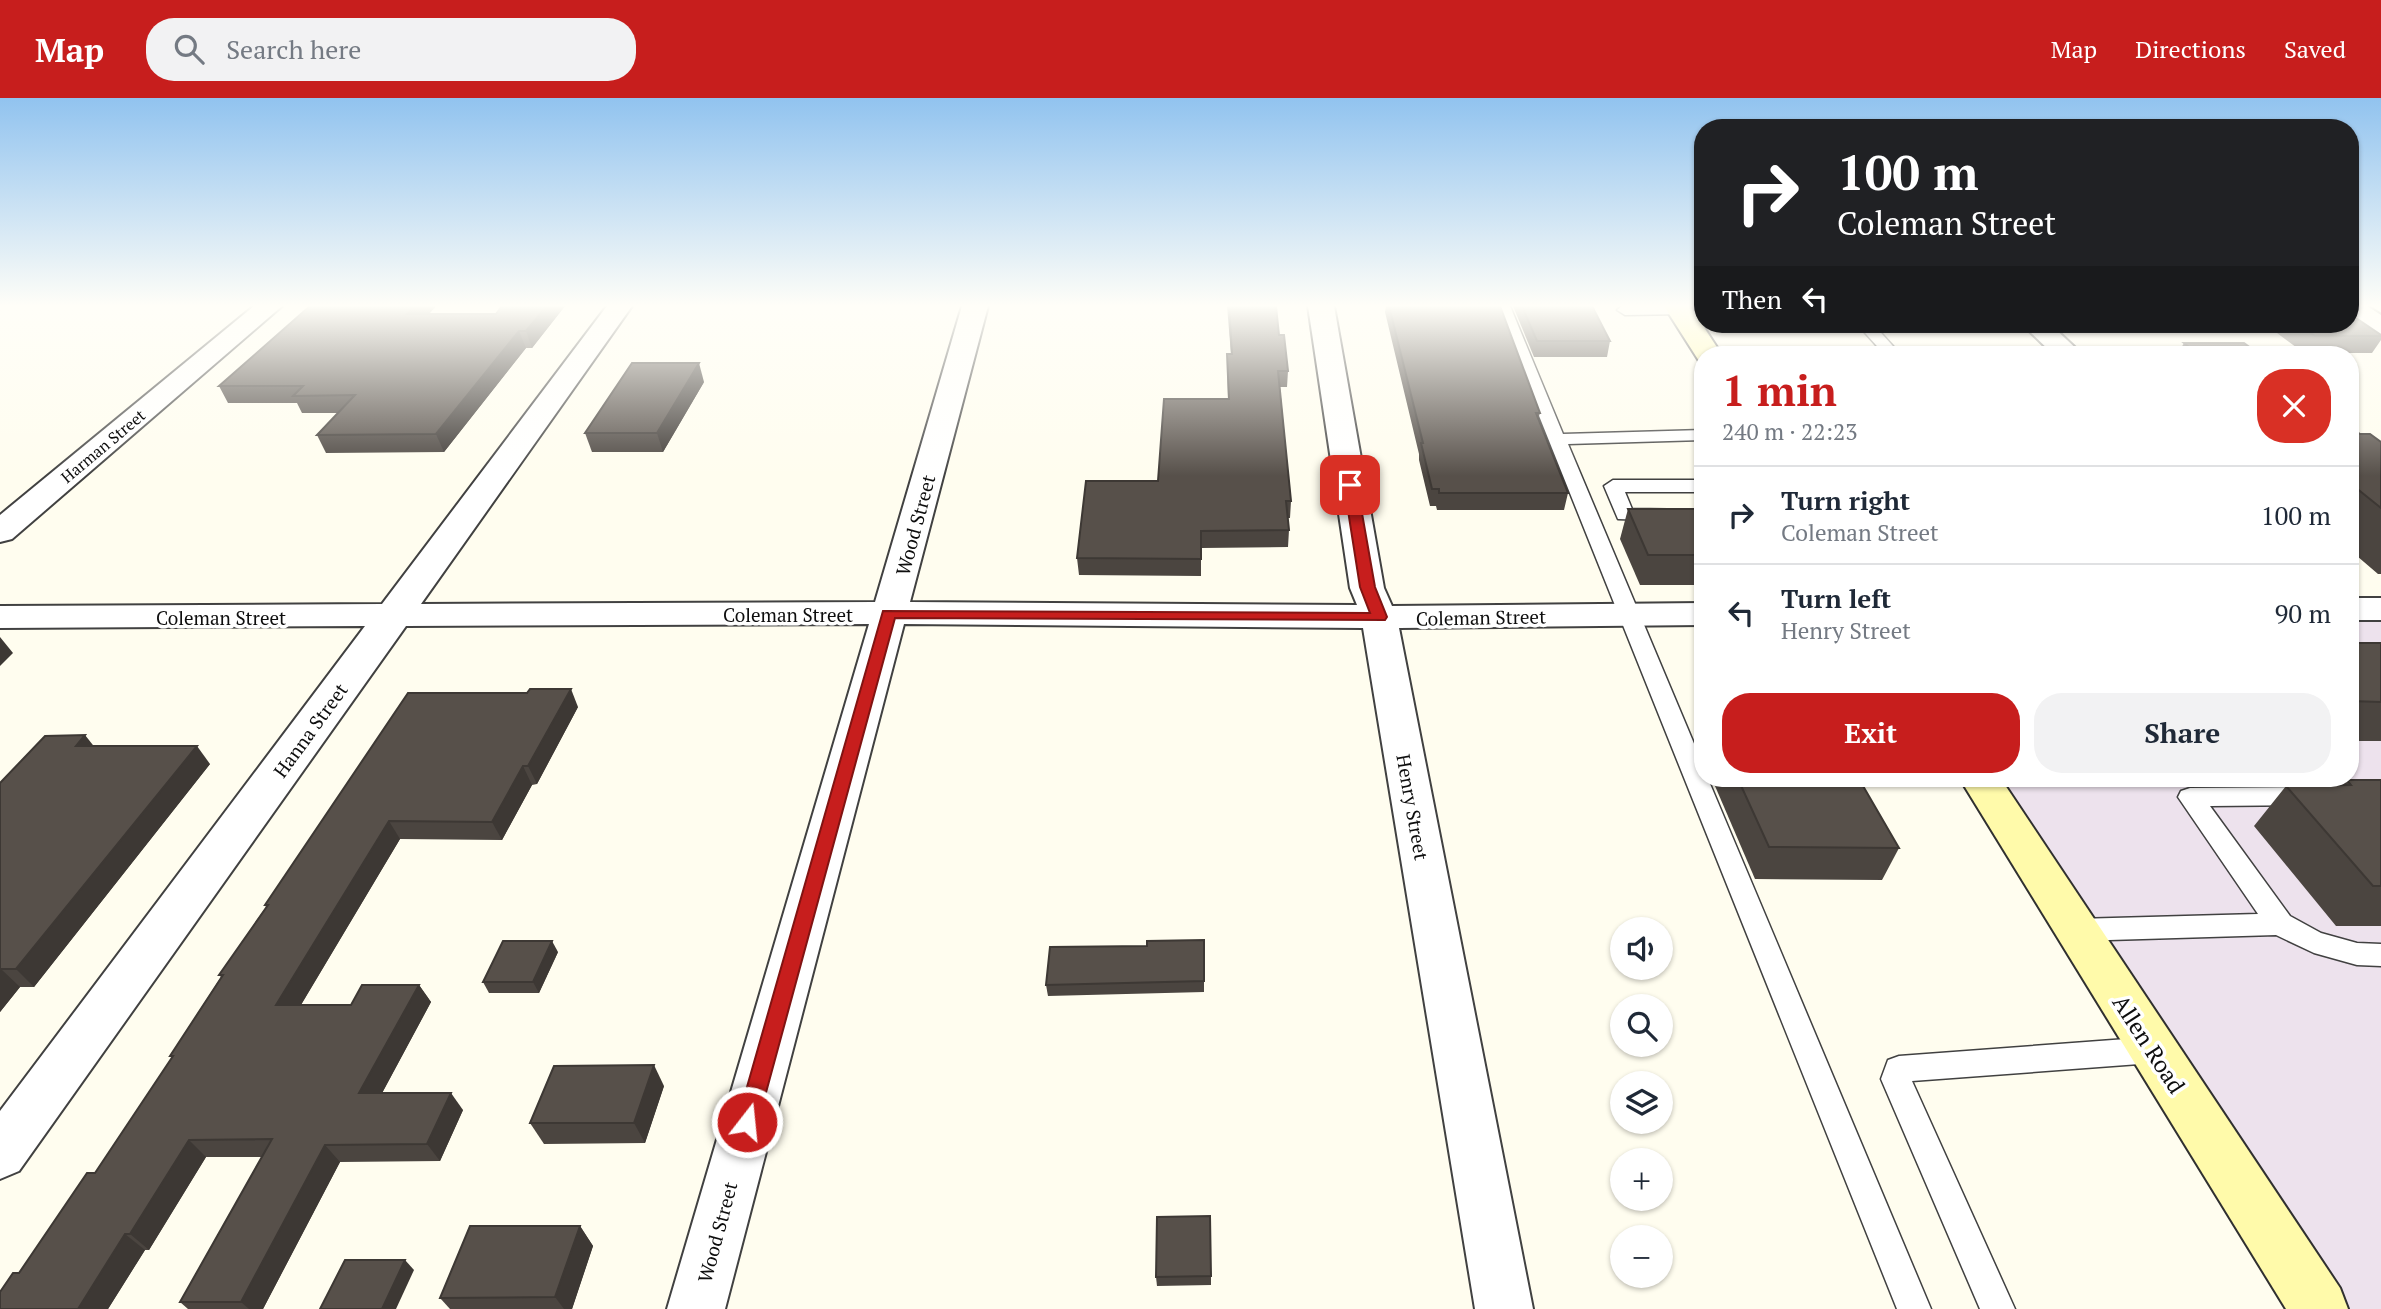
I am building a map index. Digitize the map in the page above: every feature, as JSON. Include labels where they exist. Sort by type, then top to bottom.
[{"type":"main road","name":"Allen Road","points":[[1985,787],[2319,1309]]},
{"type":"street","name":"Harman Street","points":[[0,533],[203,363]]},
{"type":"street","name":"Hanna Street","points":[[0,1154],[579,363]]},
{"type":"street","name":"Wood Street","points":[[696,1309],[959,363]]},
{"type":"street","name":"Henry Street","points":[[1330,363],[1367,587],[1379,617],[1504,1309]]},
{"type":"street","points":[[2359,609],[2381,609]]},
{"type":"street","name":"Coleman Street","points":[[0,617],[889,614],[1379,617],[1694,614]]},
{"type":"lane","points":[[1525,363],[1694,773]]},
{"type":"lane","points":[[1556,439],[1694,435]]},
{"type":"lane","points":[[1694,486],[1614,486],[1625,515],[1694,516]]},
{"type":"lane","points":[[1700,787],[1914,1309]]},
{"type":"lane","points":[[2280,925],[2190,797],[2326,796]]},
{"type":"lane","points":[[2076,929],[2280,925],[2314,942],[2357,954],[2381,955]]},
{"type":"lane","points":[[1998,1309],[1896,1079],[1899,1069],[2153,1050]]},
{"type":"shaded area","points":[[2359,609],[2381,609],[2381,1309],[2319,1309],[1985,787],[2359,787]]},
{"type":"building","points":[[246,363],[494,363],[436,434],[317,435],[355,395],[293,396],[303,386],[219,386]]},
{"type":"building","points":[[632,363],[699,363],[657,433],[585,433]]},
{"type":"building","points":[[1227,363],[1287,363],[1288,371],[1278,371],[1291,501],[1286,501],[1289,530],[1201,531],[1201,559],[1077,558],[1086,481],[1158,481],[1164,399],[1229,399]]},
{"type":"building","points":[[1403,363],[1521,363],[1540,413],[1536,413],[1568,493],[1439,493],[1439,489],[1432,489]]},
{"type":"building","points":[[2359,433],[2370,434],[2381,442],[2381,508],[2359,490]]},
{"type":"building","points":[[1628,509],[1694,509],[1694,555],[1648,555]]},
{"type":"building","points":[[2359,643],[2381,643],[2381,702],[2359,701]]},
{"type":"building","points":[[530,689],[571,689],[528,766],[523,766],[492,822],[389,821],[276,1005],[351,1005],[362,985],[419,985],[359,1093],[451,1093],[427,1144],[325,1145],[241,1302],[180,1302],[272,1139],[189,1140],[130,1234],[125,1234],[78,1309],[0,1309],[0,1292],[13,1273],[19,1273],[87,1173],[95,1173],[173,1056],[170,1056],[223,975],[219,975],[408,693],[527,693]]},
{"type":"building","points":[[85,735],[76,746],[197,746],[16,969],[0,971],[0,783],[45,736]]},
{"type":"building","points":[[2359,780],[2381,780],[2381,886],[2373,886],[2287,787],[2359,787]]},
{"type":"building","points":[[1742,787],[1864,787],[1899,848],[1769,847]]},
{"type":"building","points":[[1204,940],[1204,981],[1046,985],[1050,947],[1147,946],[1147,941]]},
{"type":"building","points":[[503,941],[552,941],[533,982],[483,982]]},
{"type":"building","points":[[654,1065],[634,1123],[530,1123],[554,1066]]},
{"type":"building","points":[[1210,1216],[1211,1276],[1156,1277],[1157,1217]]},
{"type":"building","points":[[470,1226],[580,1226],[555,1297],[440,1298]]},
{"type":"building","points":[[345,1260],[405,1260],[382,1309],[320,1309]]},
{"type":"route","points":[[747,1122],[889,614],[1379,617],[1367,587],[1350,485]]}]
